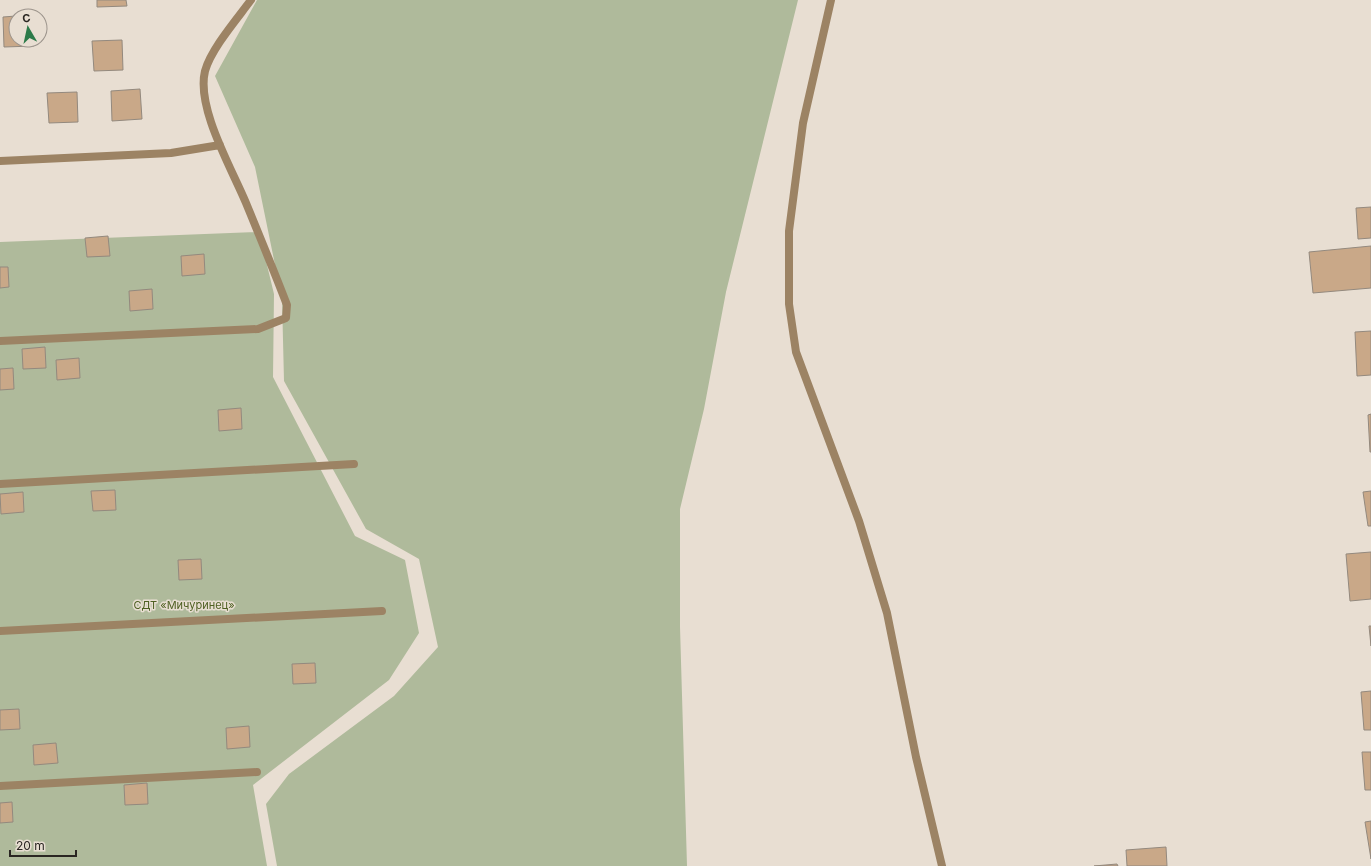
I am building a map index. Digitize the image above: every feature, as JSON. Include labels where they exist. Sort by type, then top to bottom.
[{"type":"lane","points":[[0,341],[258,329],[286,318],[287,305],[246,202],[220,144],[207,107],[204,89],[205,72],[211,56],[251,0]]},
{"type":"lane","points":[[831,0],[803,123],[789,231],[789,304],[796,352],[859,521],[888,613],[916,757],[942,866]]},
{"type":"lane","points":[[0,161],[171,153],[220,144]]},
{"type":"lane","points":[[0,484],[354,464]]},
{"type":"lane","points":[[0,631],[382,611]]},
{"type":"lane","points":[[0,786],[257,772]]},
{"type":"green space","points":[[257,0],[798,0],[726,292],[704,409],[680,509],[680,627],[687,866],[277,866],[266,804],[289,774],[394,696],[438,647],[419,559],[366,529],[284,381],[282,299],[255,167],[215,76]]},
{"type":"green space","name":"СДТ «Мичуринец»","points":[[259,232],[274,294],[273,377],[355,536],[405,560],[419,633],[389,680],[253,785],[267,866],[0,866],[0,242]]},
{"type":"building","points":[[97,0],[126,0],[127,6],[97,7]]},
{"type":"building","points":[[3,17],[8,17],[8,47],[4,47]]},
{"type":"building","points":[[122,40],[123,70],[94,71],[92,41]]},
{"type":"building","points":[[140,89],[142,119],[112,121],[111,91]]},
{"type":"building","points":[[77,92],[78,122],[49,123],[47,93]]},
{"type":"building","points":[[1371,207],[1371,238],[1358,239],[1356,208]]},
{"type":"building","points":[[108,236],[110,256],[87,257],[85,238]]},
{"type":"building","points":[[1371,246],[1371,288],[1313,293],[1309,252]]},
{"type":"building","points":[[204,254],[205,274],[182,276],[181,256]]},
{"type":"building","points":[[0,267],[8,267],[9,287],[0,288]]},
{"type":"building","points":[[152,289],[153,309],[130,311],[129,291]]},
{"type":"building","points":[[1371,331],[1371,375],[1357,376],[1355,332]]},
{"type":"building","points":[[45,347],[46,368],[23,369],[22,349]]},
{"type":"building","points":[[79,358],[80,378],[57,380],[56,360]]},
{"type":"building","points":[[13,368],[14,389],[0,390],[0,369]]},
{"type":"building","points":[[241,408],[242,429],[219,431],[218,410]]},
{"type":"building","points":[[1371,414],[1371,452],[1370,452],[1368,415]]},
{"type":"building","points":[[115,490],[116,510],[93,511],[91,491]]},
{"type":"building","points":[[1371,491],[1371,526],[1368,526],[1363,492]]},
{"type":"building","points":[[23,492],[24,512],[1,514],[0,494]]},
{"type":"building","points":[[1371,552],[1371,599],[1350,601],[1346,554]]},
{"type":"building","points":[[201,559],[202,579],[179,580],[178,560]]},
{"type":"building","points":[[1369,626],[1371,626],[1371,646]]},
{"type":"building","points":[[315,663],[316,683],[293,684],[292,664]]},
{"type":"building","points":[[1371,691],[1371,730],[1364,730],[1361,692]]},
{"type":"building","points":[[19,709],[20,729],[0,730],[0,710]]},
{"type":"building","points":[[249,726],[250,747],[227,749],[226,728]]},
{"type":"building","points":[[56,743],[58,763],[34,765],[33,745]]},
{"type":"building","points":[[1362,752],[1371,752],[1371,790],[1365,790]]},
{"type":"building","points":[[147,783],[148,804],[125,805],[124,785]]},
{"type":"building","points":[[12,802],[13,822],[0,823],[0,803]]},
{"type":"building","points":[[1371,821],[1371,859],[1365,822]]},
{"type":"building","points":[[1166,847],[1167,866],[1127,866],[1126,850]]},
{"type":"building","points":[[1117,864],[1118,866],[1094,866]]}]
